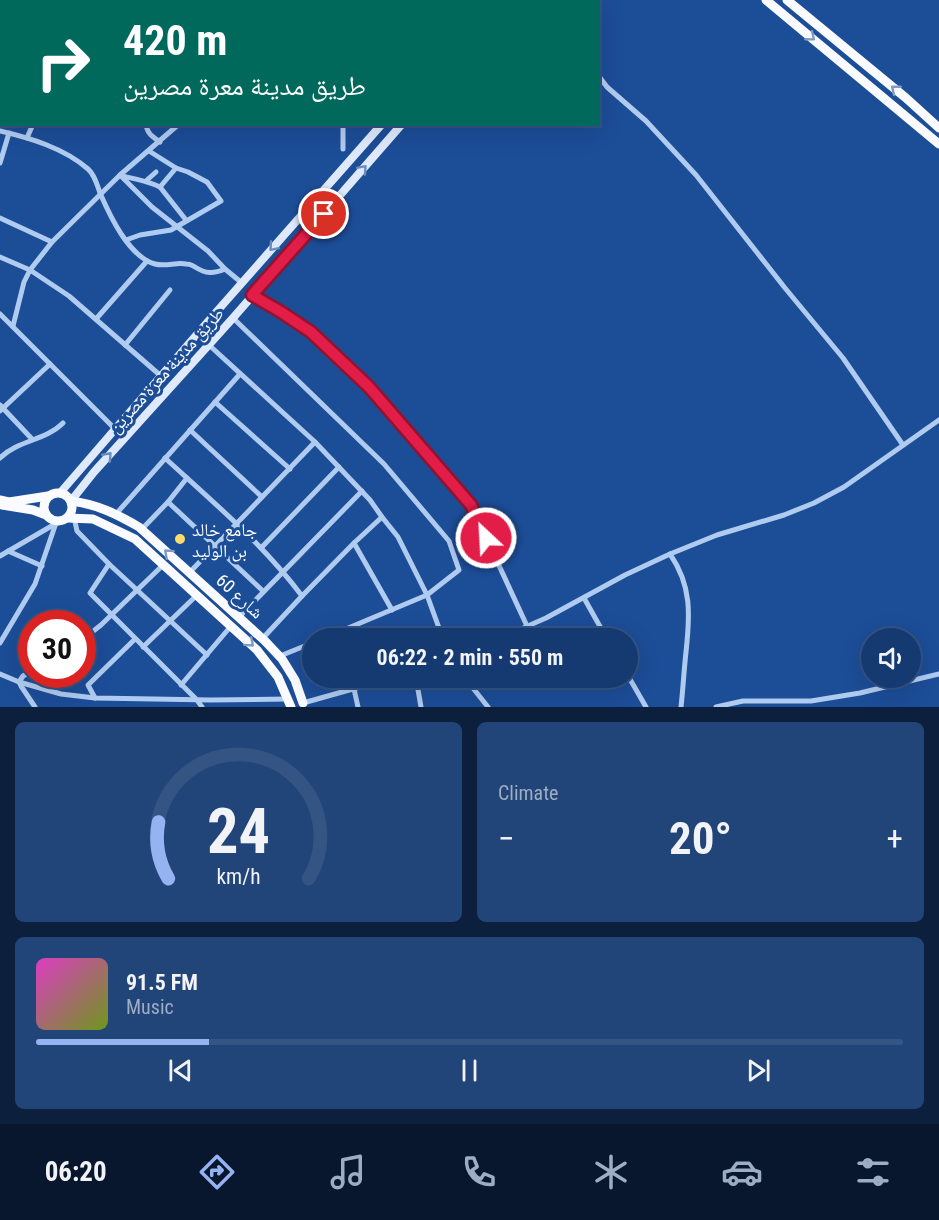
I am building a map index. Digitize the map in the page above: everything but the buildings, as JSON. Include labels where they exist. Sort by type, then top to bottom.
[{"type":"main road","points":[[766,0],[939,144]]},
{"type":"main road","points":[[787,0],[939,128]]},
{"type":"main road","name":"طريق مدينة معرة مصرين","points":[[60,493],[380,126]]},
{"type":"main road","name":"طريق مدينة معرة مصرين","points":[[71,501],[94,472],[233,318],[400,126]]},
{"type":"main road","points":[[241,284],[252,295]]},
{"type":"main road","points":[[60,493],[71,501],[72,509],[65,520],[54,520],[33,510],[3,502],[60,493]]},
{"type":"main road","points":[[46,515],[44,505],[48,496]]},
{"type":"main road","name":"شارع 60","points":[[71,501],[85,503],[116,514],[142,530],[280,656],[307,706]]},
{"type":"main road","points":[[93,519],[97,507]]},
{"type":"main road","name":"شارع 60","points":[[65,520],[93,519],[135,539],[257,650],[278,677],[290,704]]},
{"type":"main road","points":[[290,704],[298,701],[307,706]]},
{"type":"street","points":[[600,78],[607,87],[646,121],[696,175],[843,358],[903,445]]},
{"type":"street","points":[[27,138],[32,126]]},
{"type":"street","points":[[146,126],[150,135],[160,142]]},
{"type":"street","points":[[13,326],[24,282],[30,270],[52,242],[100,194],[177,126]]},
{"type":"street","points":[[343,149],[344,126]]},
{"type":"street","points":[[0,131],[27,138],[60,152],[89,170],[126,240],[147,261],[164,266],[188,264],[209,274],[225,270]]},
{"type":"street","points":[[0,163],[9,133]]},
{"type":"street","points":[[126,240],[140,235],[167,231],[220,201],[207,182],[176,168],[149,152]]},
{"type":"street","points":[[160,187],[176,168]]},
{"type":"street","points":[[137,192],[144,181],[156,172]]},
{"type":"street","points":[[120,176],[211,254],[241,284]]},
{"type":"street","points":[[120,176],[160,187],[186,220]]},
{"type":"street","points":[[0,218],[52,242]]},
{"type":"street","points":[[0,257],[30,270],[69,296],[161,376]]},
{"type":"street","points":[[96,320],[147,261]]},
{"type":"street","points":[[125,345],[170,290]]},
{"type":"street","points":[[252,295],[311,332],[361,379],[471,505],[527,626]]},
{"type":"street","points":[[0,314],[115,429]]},
{"type":"street","points":[[233,318],[384,464],[449,541],[459,570],[427,595],[348,628]]},
{"type":"street","points":[[209,345],[315,442],[370,500],[398,537],[427,595],[439,628]]},
{"type":"street","points":[[32,439],[1,408],[50,364]]},
{"type":"street","points":[[116,514],[240,374]]},
{"type":"street","points":[[214,402],[290,469]]},
{"type":"street","points":[[523,628],[670,554],[717,535],[784,515],[814,503],[844,487],[939,420]]},
{"type":"street","points":[[0,458],[6,452],[32,439],[48,434],[63,423]]},
{"type":"street","points":[[190,430],[262,497]]},
{"type":"street","points":[[190,572],[315,442]]},
{"type":"street","points":[[0,446],[6,452]]},
{"type":"street","points":[[165,458],[261,548],[302,596]]},
{"type":"street","points":[[261,548],[339,467]]},
{"type":"street","points":[[142,530],[187,478]]},
{"type":"street","points":[[238,617],[362,491]]},
{"type":"street","points":[[168,502],[264,591]]},
{"type":"street","points":[[262,639],[382,517]]},
{"type":"street","points":[[0,556],[65,520]]},
{"type":"street","points":[[65,520],[207,655]]},
{"type":"street","points":[[0,643],[35,584],[65,520]]},
{"type":"street","points":[[354,543],[392,610]]},
{"type":"street","points":[[8,551],[42,566]]},
{"type":"street","points":[[670,554],[685,584],[689,610],[681,707]]},
{"type":"street","points":[[109,564],[90,593],[202,707]]},
{"type":"street","points":[[96,629],[163,565]]},
{"type":"street","points":[[143,647],[197,595]]},
{"type":"street","points":[[584,598],[602,628]]},
{"type":"street","points":[[181,685],[231,626]]},
{"type":"street","points":[[95,698],[88,685],[135,639]]},
{"type":"street","points":[[280,656],[302,647]]},
{"type":"street","points":[[0,674],[18,681]]},
{"type":"street","points":[[716,707],[743,701],[811,701],[860,693],[939,674]]},
{"type":"street","points":[[22,688],[35,707]]},
{"type":"street","points":[[41,688],[62,694],[95,698],[290,704]]},
{"type":"street","points":[[307,706],[319,699],[358,688]]},
{"type":"street","points":[[418,688],[422,707]]},
{"type":"street","points":[[473,688],[488,707]]},
{"type":"street","points":[[635,688],[646,707]]},
{"type":"street","points":[[354,689],[358,707]]},
{"type":"street","points":[[171,699],[171,706]]},
{"type":"place","name":"جامع خالد بن الوليد","points":[[180,539]]},
{"type":"route","points":[[324,214],[252,295],[311,332],[369,387],[471,505],[486,538]]}]
